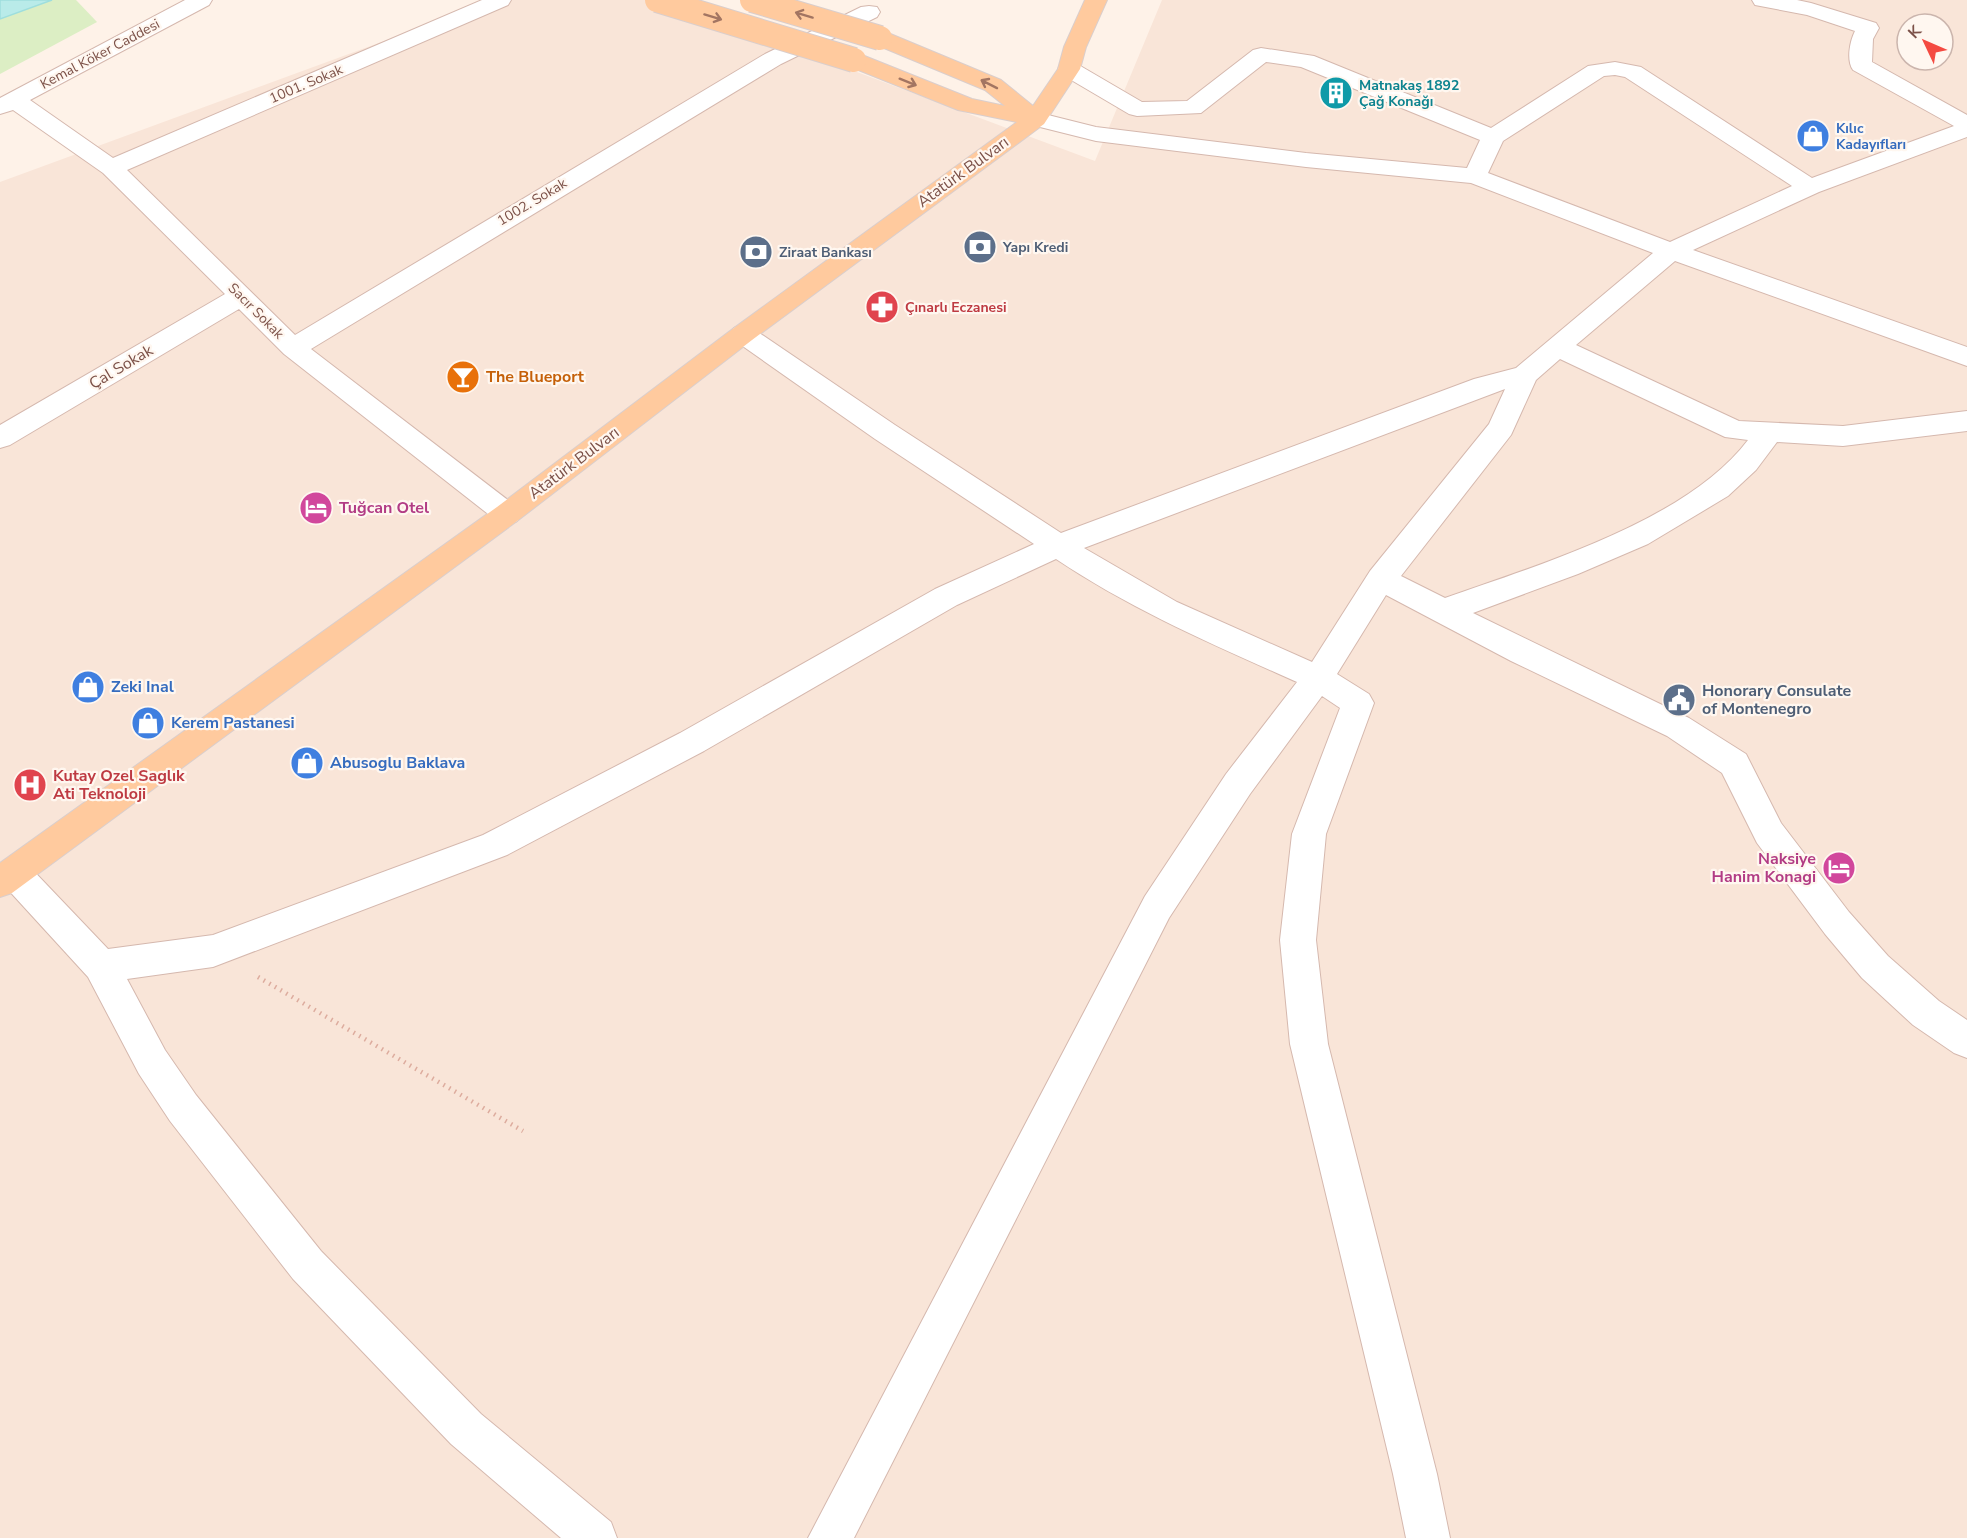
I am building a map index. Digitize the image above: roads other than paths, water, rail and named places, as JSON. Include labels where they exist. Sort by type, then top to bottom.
[{"type":"main road","points":[[657,0],[854,60],[966,105],[1036,119]]},
{"type":"main road","points":[[752,0],[880,38],[993,85],[1036,119]]},
{"type":"main road","name":"Atatürk Bulvarı","points":[[7,878],[507,514],[743,334],[1036,119],[1069,69],[1075,47],[1096,0]]},
{"type":"street","name":"Kemal Köker Caddesi","points":[[7,104],[201,0]]},
{"type":"street","name":"1001. Sokak","points":[[111,168],[500,0]]},
{"type":"street","points":[[1763,0],[1811,9],[1868,28],[1862,39],[1861,65],[1967,124]]},
{"type":"street","name":"1002. Sokak","points":[[293,348],[774,59],[869,12]]},
{"type":"street","points":[[1096,134],[1137,109],[1193,108],[1261,54],[1306,61],[1493,137]]},
{"type":"street","points":[[1475,176],[1493,137],[1596,71],[1620,68],[1633,72],[1810,187]]},
{"type":"street","points":[[1069,69],[1137,109]]},
{"type":"street","name":"Sacır Sokak","points":[[7,104],[111,168],[293,348],[507,514]]},
{"type":"street","points":[[1664,118],[1788,197]]},
{"type":"street","points":[[1036,119],[1096,134],[1475,176],[1671,251],[1967,357]]},
{"type":"street","points":[[101,966],[213,951],[495,845],[692,742],[946,597],[1058,546],[1484,385],[1525,375],[1671,251],[1810,187],[1967,129]]},
{"type":"street","name":"Çal Sokak","points":[[0,438],[241,296]]},
{"type":"street","points":[[743,334],[1058,546],[1166,609],[1318,678],[1358,703],[1309,834],[1298,940],[1309,1044],[1415,1474],[1428,1538]]},
{"type":"street","points":[[1559,348],[1735,430],[1843,436],[1967,421]]},
{"type":"street","points":[[830,1538],[1157,907],[1238,784],[1318,678],[1381,579],[1501,428],[1525,375]]},
{"type":"street","points":[[1444,611],[1567,566],[1638,536],[1718,489],[1746,463],[1769,432]]},
{"type":"street","points":[[1381,579],[1522,652],[1678,727],[1734,764],[1769,832],[1837,923],[1875,967],[1926,1013],[1967,1041]]},
{"type":"street","points":[[7,878],[101,966],[152,1062],[176,1098],[307,1265],[466,1429],[595,1538]]},
{"type":"water","points":[[0,0],[52,0],[0,19]]},
{"type":"place","name":"Matnakaş 1892 Çağ Konağı","points":[[1336,93]]},
{"type":"place","name":"Kılıc Kadayıfları","points":[[1813,136]]},
{"type":"place","name":"Yapı Kredi","points":[[980,247]]},
{"type":"place","name":"Ziraat Bankası","points":[[756,252]]},
{"type":"place","name":"Çınarlı Eczanesi","points":[[882,307]]},
{"type":"place","name":"The Blueport","points":[[463,377]]},
{"type":"place","name":"Tuğcan Otel","points":[[316,508]]},
{"type":"place","name":"Zeki Inal","points":[[88,687]]},
{"type":"place","name":"Honorary Consulate of Montenegro","points":[[1679,700]]},
{"type":"place","name":"Kerem Pastanesi","points":[[148,723]]},
{"type":"place","name":"Abusoglu Baklava","points":[[307,763]]},
{"type":"place","name":"Kutay Ozel Saglık Ati Teknoloji","points":[[30,785]]},
{"type":"place","name":"Naksiye Hanim Konagi","points":[[1839,868]]}]
